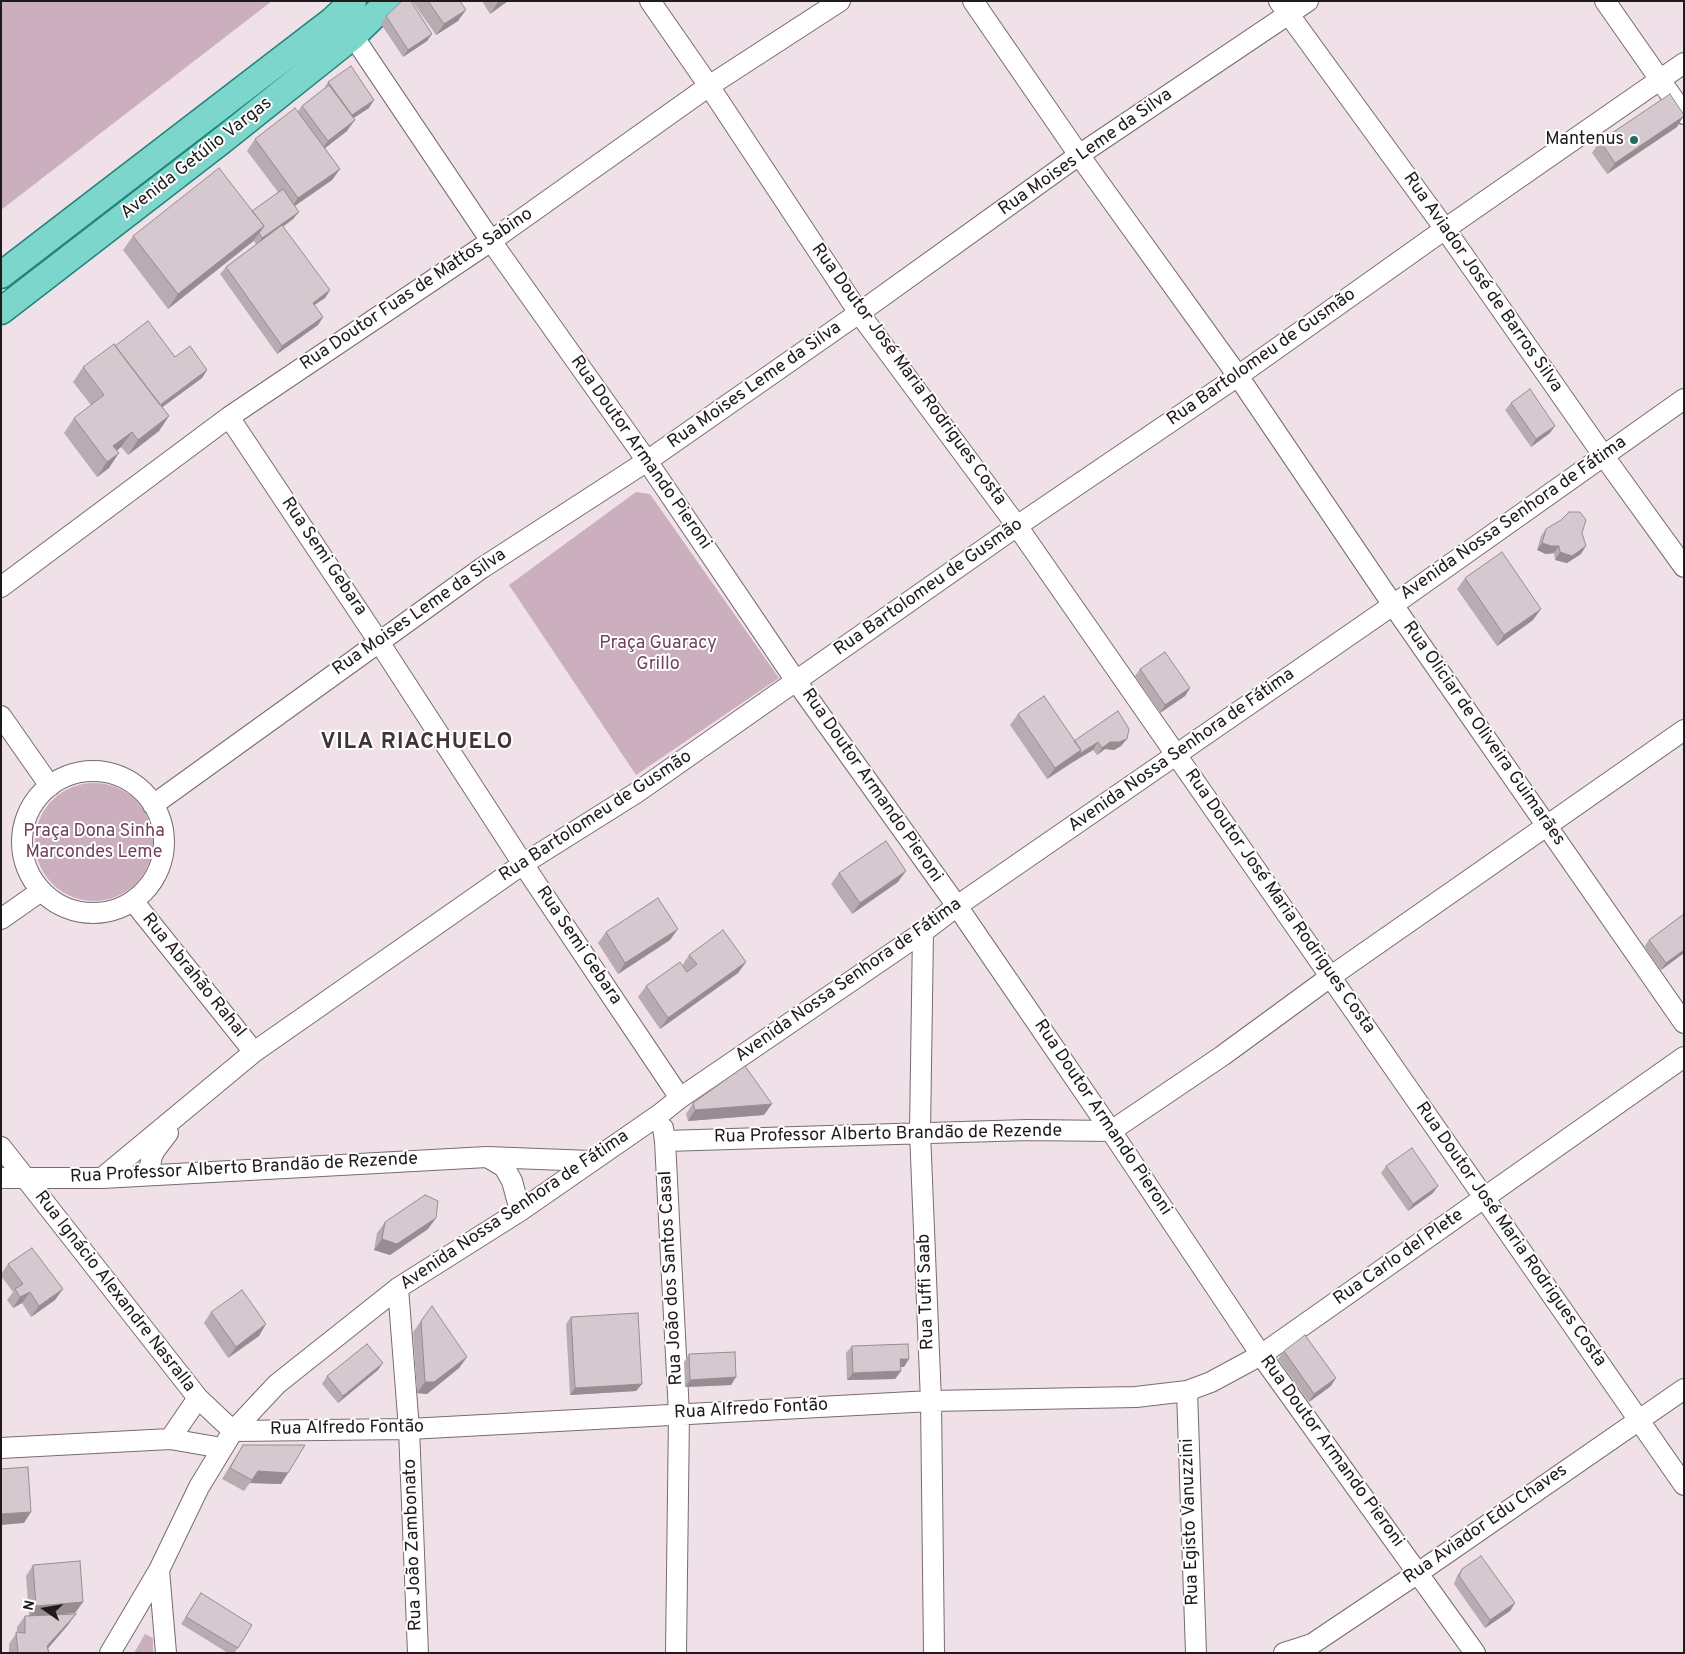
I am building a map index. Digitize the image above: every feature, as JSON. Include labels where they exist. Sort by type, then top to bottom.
[{"type":"main road","name":"Avenida Getúlio Vargas","points":[[1,311],[220,142],[343,28],[353,1]]},
{"type":"main road","name":"Avenida Getúlio Vargas","points":[[1,275],[343,28],[389,1]]},
{"type":"street","name":"Rua Doutor José Maria Rodrigues Costa","points":[[650,1],[709,86],[859,313],[1018,526],[1684,1485]]},
{"type":"street","name":"Rua Doutor Fuas de Mattos Sabino","points":[[1,587],[229,417],[491,241],[709,86],[840,1]]},
{"type":"street","name":"Rua Oliciar de Oliveira Guimarães","points":[[973,1],[1079,155],[1238,376],[1393,605],[1684,1024]]},
{"type":"street","name":"Rua Moises Leme da Silva","points":[[153,805],[482,568],[647,461],[859,313],[1283,8],[1308,1]]},
{"type":"street","points":[[1606,1],[1684,114]]},
{"type":"street","name":"Rua Aviador José de Barros Silva","points":[[1283,8],[1445,229],[1684,567]]},
{"type":"street","name":"Rua Doutor Armando Pieroni","points":[[343,28],[647,461],[796,681],[957,906],[1261,1355],[1475,1653]]},
{"type":"street","name":"Rua Bartolomeu de Gusmão","points":[[102,1178],[254,1052],[523,864],[636,793],[1018,526],[1238,376],[1684,63]]},
{"type":"street","name":"Avenida Nossa Senhora de Fátima","points":[[110,1653],[159,1570],[199,1487],[228,1440],[278,1384],[398,1288],[520,1211],[660,1114],[680,1098],[923,932],[957,906],[1393,605],[1684,399]]},
{"type":"street","name":"Rua Semi Gebara","points":[[229,417],[379,642],[523,864],[680,1098]]},
{"type":"street","points":[[1,716],[50,786]]},
{"type":"street","points":[[1111,1131],[1222,1056],[1330,977],[1684,730]]},
{"type":"street","points":[[91,771],[106,773],[120,777],[132,784],[144,793],[153,805],[160,819],[163,834],[160,864],[154,878],[133,901],[120,908],[92,914],[78,912],[65,908],[52,900],[41,891],[33,880],[26,866],[23,852],[25,822],[31,808],[50,786],[63,778],[77,774],[91,771]]},
{"type":"street","points":[[1,919],[41,891]]},
{"type":"street","name":"Rua Abrahão Rahal","points":[[133,901],[254,1052]]},
{"type":"street","name":"Rua Tuffi Saab","points":[[923,932],[920,1132],[931,1401],[934,1653]]},
{"type":"street","name":"Rua Carlo del Plete","points":[[1261,1355],[1684,1057]]},
{"type":"street","name":"Rua João dos Santos Casal","points":[[660,1114],[665,1140],[679,1414],[676,1653]]},
{"type":"street","name":"Rua Bartolomeu de Gusmão","points":[[152,1175],[150,1166],[155,1150],[178,1116]]},
{"type":"street","name":"Rua Professor Alberto Brandão de Rezende","points":[[665,1140],[920,1132],[1111,1131]]},
{"type":"street","name":"Rua Ignácio Alexandre Nasralla","points":[[1,1147],[198,1398],[228,1440]]},
{"type":"street","points":[[487,1157],[504,1167],[512,1181],[520,1211]]},
{"type":"street","name":"Rua Professor Alberto Brandão de Rezende","points":[[1,1178],[102,1178],[487,1157],[591,1161]]},
{"type":"street","name":"Rua João Zambonato","points":[[398,1288],[409,1429],[418,1653]]},
{"type":"street","name":"Rua Alfredo Fontão","points":[[1,1448],[170,1439],[228,1440],[931,1401],[1136,1397],[1186,1391],[1211,1382],[1261,1355]]},
{"type":"street","name":"Rua Aviador Edu Chaves","points":[[1284,1653],[1312,1644],[1684,1389]]},
{"type":"street","name":"Rua Egisto Vanuzzini","points":[[1186,1391],[1196,1653]]},
{"type":"street","points":[[170,1439],[198,1398]]},
{"type":"street","points":[[159,1570],[166,1653]]},
{"type":"green space","points":[[1,1],[272,1],[1,210]]},
{"type":"green space","name":"Praça Guaracy Grillo","points":[[636,492],[650,494],[779,678],[636,775],[509,585]]},
{"type":"green space","name":"Praça Dona Sinha Marcondes Leme","points":[[94,783],[117,787],[136,800],[149,819],[153,842],[149,865],[136,884],[117,897],[94,901],[71,897],[52,884],[39,865],[35,842],[39,819],[52,800],[71,787]]},
{"type":"green space","points":[[145,1634],[153,1638],[153,1653],[134,1653]]},
{"type":"building","points":[[402,1],[411,1],[432,34],[408,50],[386,16]]},
{"type":"building","points":[[428,1],[460,1],[466,10],[444,24]]},
{"type":"building","points":[[351,66],[374,100],[352,115],[328,82]]},
{"type":"building","points":[[329,85],[355,120],[328,141],[302,106]]},
{"type":"building","name":"Mantenus","points":[[1670,94],[1684,116],[1615,163],[1600,141]]},
{"type":"building","points":[[295,108],[340,169],[298,198],[255,139]]},
{"type":"building","points":[[219,168],[264,226],[178,294],[133,236]]},
{"type":"building","points":[[283,189],[299,212],[262,238],[259,233],[264,226],[252,211]]},
{"type":"building","points":[[282,225],[330,290],[313,303],[323,317],[282,346],[226,267]]},
{"type":"building","points":[[148,321],[175,357],[190,346],[207,370],[160,405],[115,346]]},
{"type":"building","points":[[114,344],[169,416],[138,440],[132,432],[113,446],[119,453],[107,462],[74,418],[104,395],[83,367]]},
{"type":"building","points":[[1530,389],[1555,426],[1536,439],[1511,403]]},
{"type":"building","points":[[1569,512],[1580,512],[1586,520],[1582,533],[1586,546],[1572,556],[1560,552],[1559,546],[1542,543],[1546,529],[1561,520]]},
{"type":"building","points":[[1502,552],[1541,609],[1504,635],[1465,578]]},
{"type":"building","points":[[1165,652],[1190,688],[1165,705],[1140,669]]},
{"type":"building","points":[[1044,696],[1081,750],[1055,768],[1018,714]]},
{"type":"building","points":[[1118,711],[1129,729],[1127,739],[1119,742],[1110,742],[1102,748],[1098,742],[1079,754],[1081,750],[1074,741]]},
{"type":"building","points":[[886,841],[906,871],[860,903],[839,873]]},
{"type":"building","points":[[658,898],[678,929],[625,963],[606,932]]},
{"type":"building","points":[[1684,914],[1684,950],[1666,963],[1649,940]]},
{"type":"building","points":[[723,930],[746,962],[668,1018],[646,986],[680,962],[687,972],[697,964],[689,955]]},
{"type":"building","points":[[745,1066],[772,1104],[695,1110],[693,1103]]},
{"type":"building","points":[[1412,1148],[1438,1186],[1413,1204],[1386,1166]]},
{"type":"building","points":[[425,1195],[438,1201],[436,1218],[397,1244],[382,1239],[385,1222]]},
{"type":"building","points":[[32,1248],[63,1289],[39,1306],[30,1292],[20,1297],[15,1289],[23,1284],[8,1264]]},
{"type":"building","points":[[242,1290],[266,1324],[236,1347],[211,1312]]},
{"type":"building","points":[[432,1306],[467,1357],[434,1382],[425,1382],[421,1321]]},
{"type":"building","points":[[638,1313],[642,1384],[575,1388],[571,1317]]},
{"type":"building","points":[[1305,1335],[1336,1378],[1314,1394],[1284,1351]]},
{"type":"building","points":[[367,1344],[383,1363],[343,1396],[327,1376]]},
{"type":"building","points":[[908,1344],[909,1359],[900,1359],[901,1371],[853,1373],[852,1346]]},
{"type":"building","points":[[735,1352],[736,1377],[690,1380],[689,1354]]},
{"type":"building","points":[[243,1445],[305,1445],[288,1473],[258,1471],[252,1480],[230,1468]]},
{"type":"building","points":[[28,1467],[31,1512],[1,1514],[1,1469]]},
{"type":"building","points":[[1481,1556],[1515,1603],[1490,1620],[1459,1576],[1462,1569]]},
{"type":"building","points":[[80,1561],[83,1602],[36,1606],[33,1565]]},
{"type":"building","points":[[201,1593],[252,1625],[238,1648],[186,1617]]},
{"type":"building","points":[[76,1614],[47,1646],[49,1653],[18,1653],[16,1632],[25,1633],[25,1616]]},
{"type":"place","name":"Mantenus","points":[[1634,140]]},
{"type":"district","name":"VILA RIACHUELO","points":[[417,744]]}]
